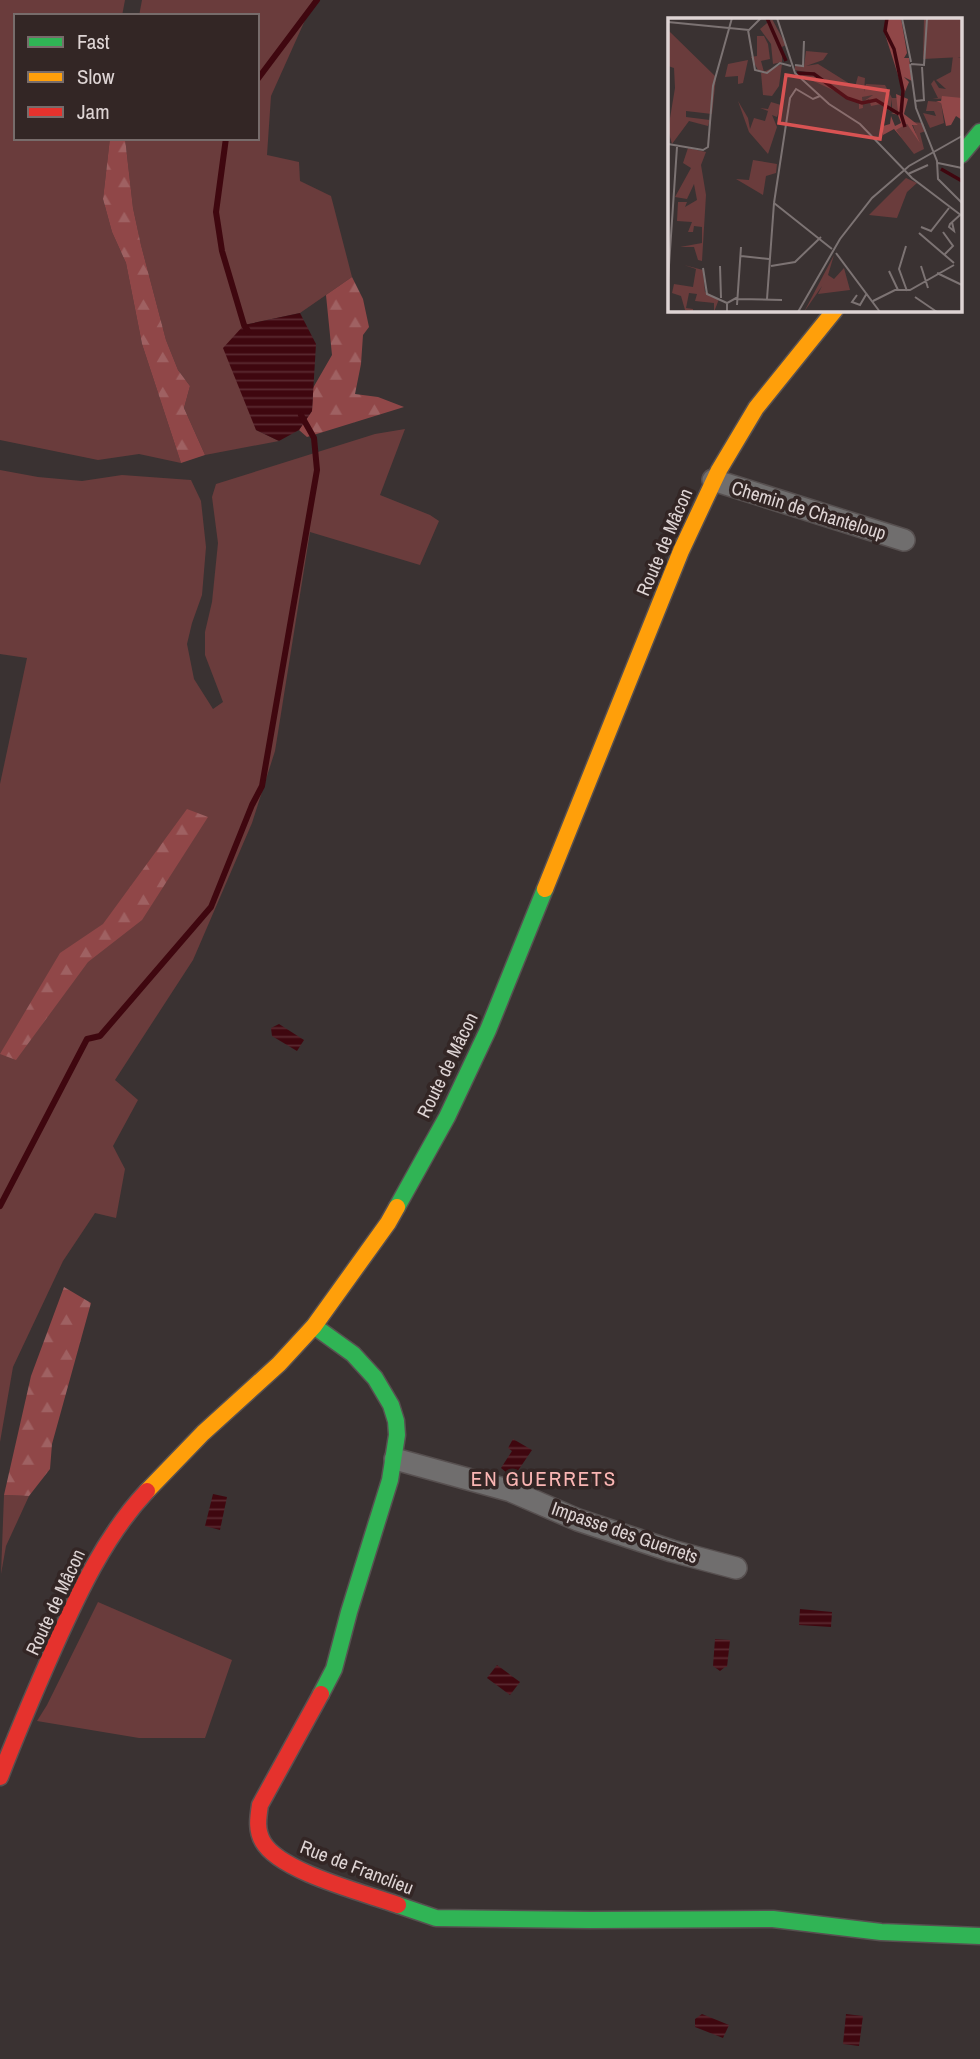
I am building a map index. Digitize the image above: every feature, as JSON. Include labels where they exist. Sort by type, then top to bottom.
[{"type":"street","points":[[962,154],[980,132]]},
{"type":"street","name":"Route de Mâcon","points":[[0,1777],[79,1593],[103,1549],[143,1496],[202,1433],[279,1364],[314,1325],[388,1223],[447,1116],[488,1030],[681,551],[713,480],[767,392],[833,312]]},
{"type":"street","name":"Chemin de Chanteloup","points":[[713,480],[904,540]]},
{"type":"street","name":"Rue de Franclieu","points":[[314,1325],[364,1364],[384,1389],[396,1423],[395,1459],[334,1669],[260,1805],[257,1824],[263,1842],[277,1858],[309,1874],[436,1918],[773,1919],[880,1932],[980,1936]]},
{"type":"street","name":"Impasse des Guerrets","points":[[395,1459],[511,1491],[578,1520],[672,1551],[736,1567]]},
{"type":"shaded area","points":[[0,0],[125,0],[122,14],[14,14],[14,140],[110,140],[103,199],[112,232],[126,263],[142,344],[181,463],[139,454],[98,460],[0,440]]},
{"type":"shaded area","points":[[142,0],[318,0],[306,18],[271,96],[267,155],[299,162],[300,181],[331,196],[352,277],[300,313],[244,325],[256,430],[279,441],[205,455],[184,408],[190,386],[178,370],[166,340],[141,245],[133,208],[125,140],[259,140],[259,14],[139,14]]},
{"type":"shaded area","points":[[300,313],[316,344],[312,411],[299,430],[279,441],[256,430],[223,348],[244,325]]},
{"type":"shaded area","points":[[405,429],[380,495],[439,521],[420,565],[310,532],[275,751],[252,823],[193,960],[115,1080],[138,1100],[113,1146],[125,1169],[116,1218],[95,1213],[63,1261],[13,1367],[0,1442],[0,784],[27,658],[0,654],[0,470],[82,481],[122,475],[191,480],[201,501],[206,547],[202,595],[187,644],[194,679],[213,709],[223,702],[205,655],[205,632],[212,602],[218,543],[212,497],[216,484],[375,434]]},
{"type":"shaded area","points":[[279,1024],[304,1040],[297,1051],[272,1036],[271,1028]]},
{"type":"shaded area","points":[[513,1439],[532,1450],[513,1478],[501,1468],[512,1451],[508,1448]]},
{"type":"shaded area","points":[[213,1494],[227,1497],[220,1530],[205,1526]]},
{"type":"shaded area","points":[[4,1495],[29,1496],[6,1546],[1,1574]]},
{"type":"shaded area","points":[[98,1602],[232,1660],[205,1738],[139,1738],[37,1721]]},
{"type":"shaded area","points":[[800,1609],[832,1612],[831,1627],[799,1625]]},
{"type":"shaded area","points":[[715,1639],[730,1640],[727,1667],[720,1671],[713,1666]]},
{"type":"shaded area","points":[[497,1665],[520,1682],[510,1695],[487,1678]]},
{"type":"shaded area","points":[[702,2014],[729,2025],[723,2038],[695,2027],[695,2019]]},
{"type":"shaded area","points":[[846,2014],[863,2016],[859,2046],[843,2044]]},
{"type":"green space","points":[[110,140],[125,140],[133,208],[141,245],[166,340],[178,370],[190,386],[184,408],[205,455],[181,463],[142,344],[126,263],[112,232],[103,199]]},
{"type":"green space","points":[[352,277],[363,299],[369,327],[363,335],[355,394],[378,397],[404,407],[307,437],[299,430],[312,411],[313,388],[332,355],[326,295]]},
{"type":"green space","points":[[187,809],[208,817],[142,920],[88,962],[16,1060],[0,1054],[60,953],[103,924]]},
{"type":"green space","points":[[64,1287],[91,1303],[52,1444],[50,1469],[29,1496],[4,1495],[31,1376]]},
{"type":"waterway","points":[[259,77],[317,0]]},
{"type":"waterway","points":[[226,140],[216,212],[222,251],[248,331]]},
{"type":"waterway","points":[[0,1206],[87,1039],[100,1036],[211,907],[262,786],[317,470],[314,438],[301,415]]},
{"type":"traffic: fast","points":[[962,154],[980,132]]},
{"type":"traffic: fast","points":[[397,1207],[447,1117],[488,1030],[545,889]]},
{"type":"traffic: fast","points":[[314,1326],[353,1354],[375,1378],[391,1405],[397,1435],[390,1480],[334,1669],[321,1694]]},
{"type":"traffic: fast","points":[[398,1905],[436,1918],[773,1919],[881,1932],[980,1936]]},
{"type":"traffic: slow","points":[[545,889],[681,551],[719,470],[756,408],[833,312]]},
{"type":"traffic: slow","points":[[147,1491],[203,1433],[279,1364],[314,1326],[397,1207]]},
{"type":"traffic: jam","points":[[0,1777],[83,1586],[118,1527],[147,1491]]},
{"type":"traffic: jam","points":[[321,1694],[260,1805],[259,1833],[272,1853],[304,1872],[398,1905]]},
{"type":"district","name":"EN GUERRETS","points":[[544,1479]]}]
